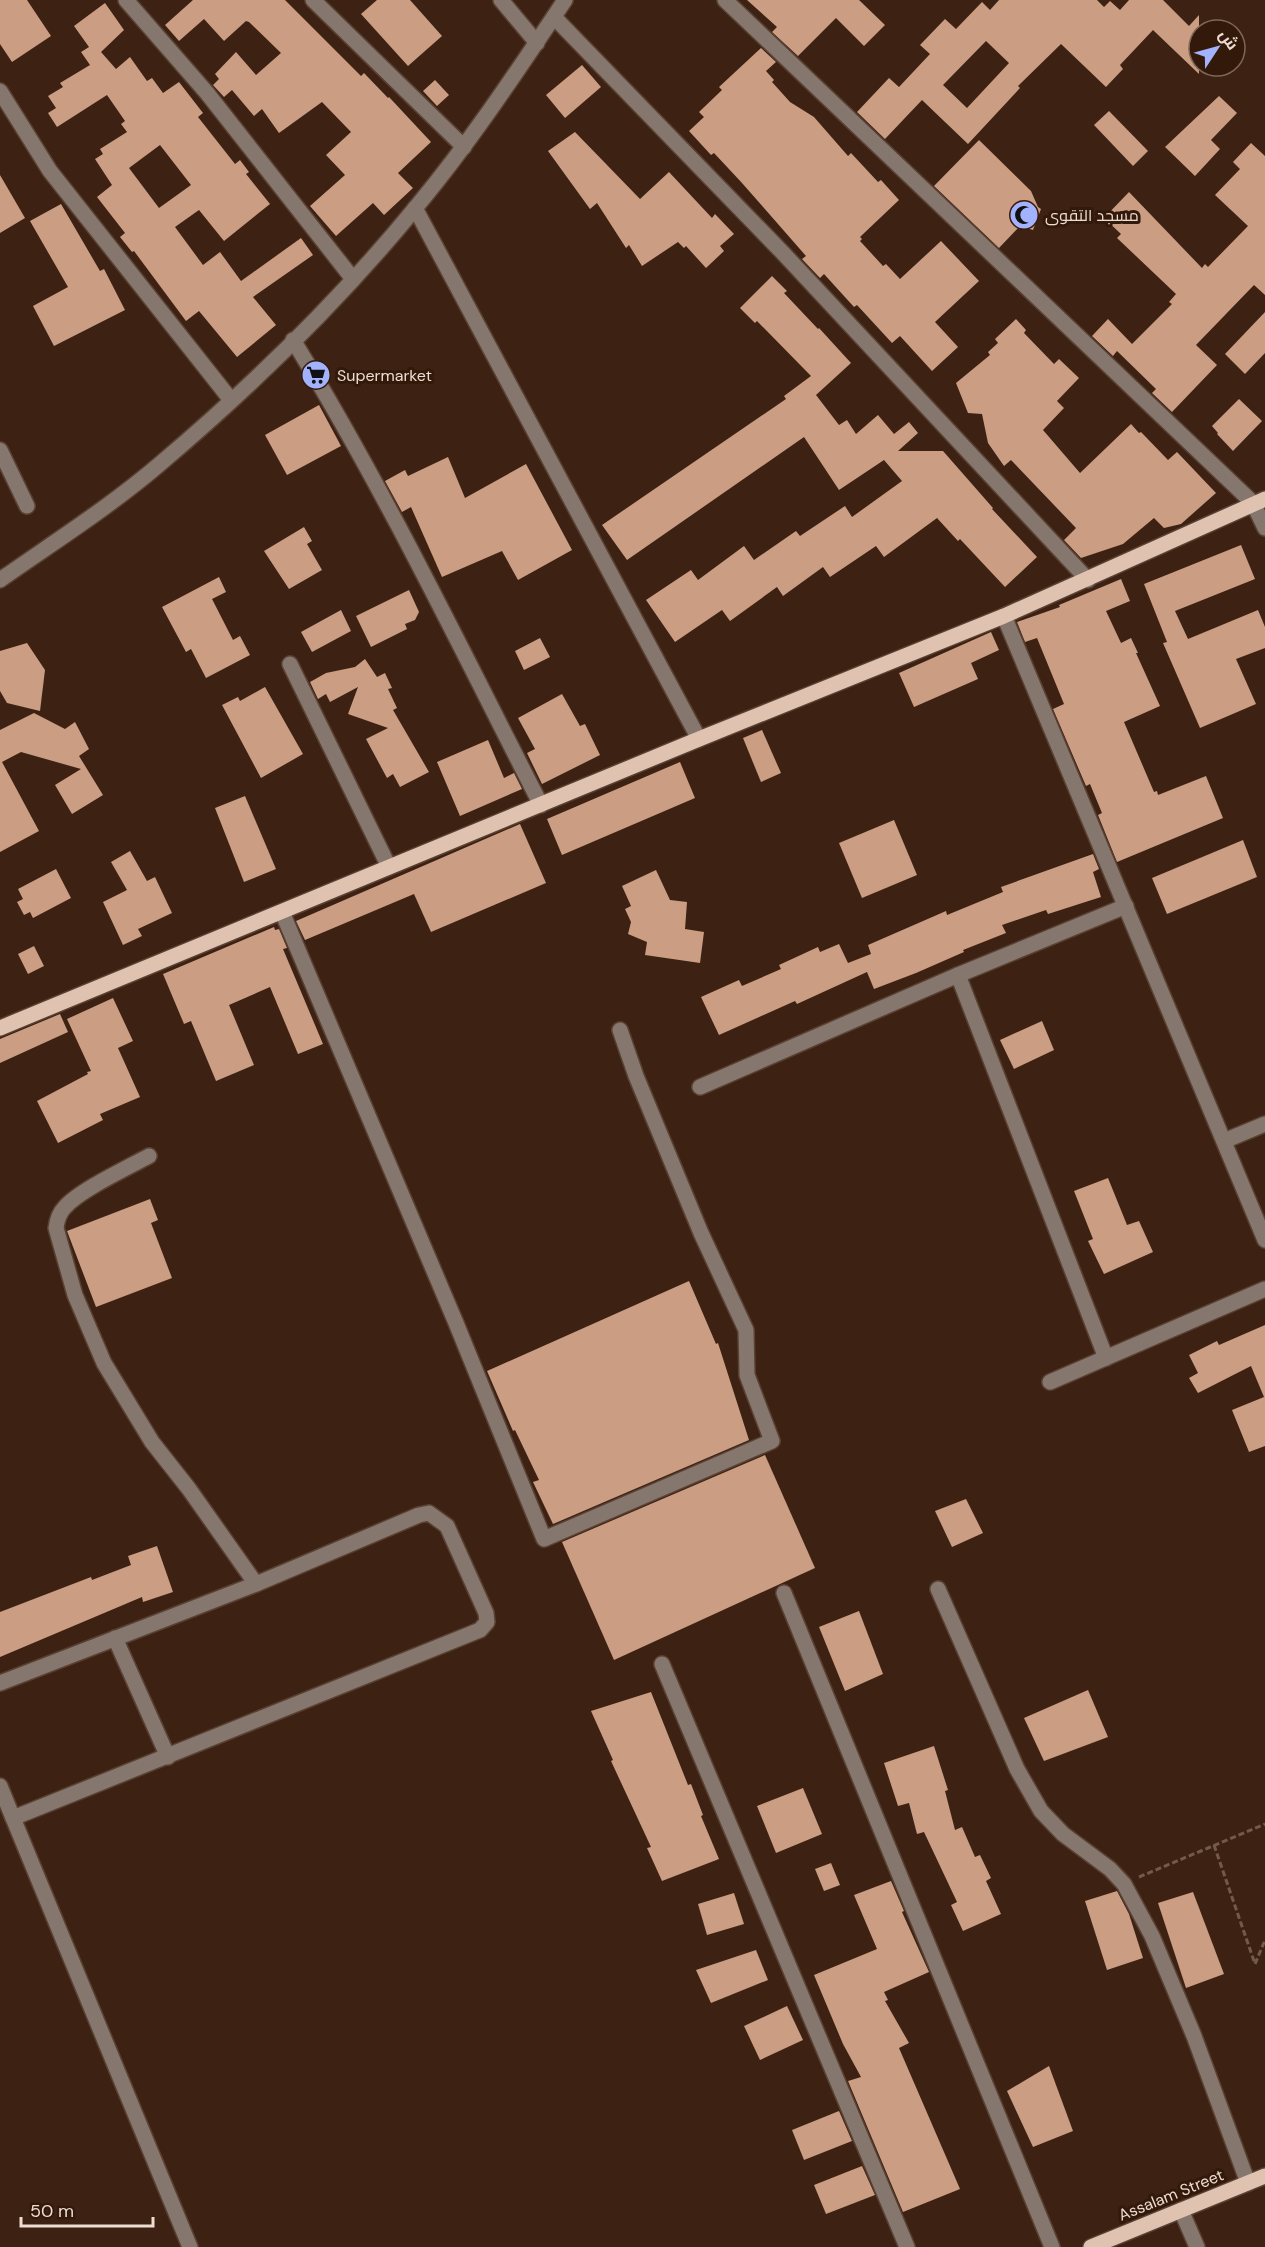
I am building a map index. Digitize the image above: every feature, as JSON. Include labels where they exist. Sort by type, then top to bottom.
[{"type":"main road","points":[[0,1029],[699,739],[1004,616],[1259,501]]},
{"type":"main road","name":"Assalam Street","points":[[1091,2247],[1265,2176]]},
{"type":"street","points":[[126,0],[207,93],[353,279]]},
{"type":"street","points":[[313,0],[464,147]]},
{"type":"street","points":[[501,0],[537,43]]},
{"type":"street","points":[[0,580],[100,510],[160,464],[231,400],[353,279],[464,147],[565,0]]},
{"type":"street","points":[[725,0],[1259,501],[1265,528]]},
{"type":"street","points":[[554,17],[774,244],[1088,580]]},
{"type":"street","points":[[0,91],[50,171],[231,400]]},
{"type":"street","points":[[415,208],[699,739]]},
{"type":"street","points":[[293,340],[332,404],[384,498],[541,805]]},
{"type":"street","points":[[0,450],[27,506]]},
{"type":"street","points":[[1004,616],[1265,1240]]},
{"type":"street","points":[[290,664],[389,867]]},
{"type":"street","points":[[700,1087],[958,975],[1126,906]]},
{"type":"street","points":[[282,912],[456,1323],[544,1539],[772,1441],[747,1375],[746,1330],[701,1233],[636,1076],[620,1030]]},
{"type":"street","points":[[958,975],[1106,1358]]},
{"type":"street","points":[[1224,1141],[1265,1124]]},
{"type":"street","points":[[149,1156],[65,1206],[57,1218],[56,1228],[75,1295],[104,1363],[152,1442],[189,1489],[256,1584]]},
{"type":"street","points":[[1050,1382],[1265,1289]]},
{"type":"street","points":[[0,1683],[256,1584],[419,1515],[429,1513],[447,1526],[486,1613],[487,1622],[480,1630],[13,1818]]},
{"type":"street","points":[[938,1589],[1017,1768],[1041,1811],[1063,1834],[1110,1869],[1124,1884],[1152,1936],[1194,2036],[1248,2183]]},
{"type":"street","points":[[784,1593],[1052,2247]]},
{"type":"street","points":[[115,1638],[168,1757]]},
{"type":"street","points":[[662,1664],[907,2247]]},
{"type":"street","points":[[0,1786],[190,2247]]},
{"type":"street","points":[[1181,2210],[1197,2247]]},
{"type":"path","points":[[1124,1884],[1265,1824]]},
{"type":"path","points":[[1214,1845],[1255,1964],[1265,1940]]},
{"type":"building","points":[[0,0],[27,0],[51,36],[12,62],[0,44]]},
{"type":"building","points":[[193,0],[285,0],[361,76],[364,73],[389,97],[431,142],[398,173],[413,188],[384,215],[373,203],[336,236],[310,206],[345,175],[326,155],[351,132],[322,102],[279,133],[262,109],[254,116],[232,90],[224,97],[213,85],[219,79],[215,74],[236,52],[256,75],[281,53],[246,21],[224,41],[204,19],[179,41],[165,25]]},
{"type":"building","points":[[377,0],[410,0],[442,36],[408,66],[361,14]]},
{"type":"building","points":[[747,0],[859,0],[885,25],[864,46],[836,18],[798,56],[772,32],[777,27]]},
{"type":"building","points":[[999,0],[1097,0],[1104,7],[1110,1],[1120,10],[1129,0],[1163,0],[1187,24],[1187,63],[1153,30],[1120,65],[1123,69],[1106,87],[1061,44],[1018,86],[1020,88],[968,144],[922,100],[885,139],[857,112],[889,78],[899,87],[930,54],[920,45],[945,19],[956,29],[982,2],[990,10]],"holes":[[[986,41],[1009,63],[967,108],[943,85]]]},
{"type":"building","points":[[105,3],[124,30],[101,52],[116,69],[130,57],[147,81],[152,78],[163,93],[179,82],[203,113],[198,117],[235,164],[240,160],[249,172],[246,174],[270,204],[224,241],[199,210],[175,227],[203,265],[220,252],[241,281],[301,238],[313,255],[253,297],[276,325],[237,357],[199,311],[186,321],[134,251],[132,252],[120,237],[125,233],[97,197],[112,185],[95,159],[103,154],[100,149],[127,132],[121,124],[125,121],[107,95],[57,127],[48,113],[56,108],[48,96],[63,87],[60,83],[90,65],[81,52],[89,47],[74,26]],"holes":[[[160,145],[191,185],[159,208],[129,168]]]},
{"type":"building","points":[[761,48],[776,62],[766,71],[774,80],[772,82],[790,102],[814,117],[848,156],[851,153],[878,182],[881,180],[899,200],[860,237],[862,239],[860,241],[883,266],[886,264],[900,279],[941,241],[979,281],[935,322],[958,347],[932,371],[900,336],[892,343],[824,274],[820,278],[802,259],[806,256],[742,183],[714,153],[711,155],[689,131],[704,117],[699,112],[722,90],[719,87]]},
{"type":"building","points":[[582,65],[601,87],[565,118],[546,95]]},
{"type":"building","points":[[435,80],[449,95],[437,106],[423,91]]},
{"type":"building","points":[[1219,96],[1237,113],[1211,140],[1220,149],[1195,176],[1165,147]]},
{"type":"building","points":[[1109,111],[1148,151],[1133,166],[1094,125]]},
{"type":"building","points":[[575,132],[640,199],[669,172],[712,218],[715,214],[734,234],[720,246],[724,251],[706,268],[686,246],[684,248],[678,242],[642,266],[629,245],[626,248],[597,203],[590,209],[548,151]]},
{"type":"building","points":[[979,140],[1031,191],[1041,209],[1033,230],[1020,226],[999,248],[934,186]]},
{"type":"building","points":[[1251,143],[1265,156],[1265,295],[1254,285],[1196,345],[1217,365],[1172,412],[1152,393],[1156,389],[1117,351],[1113,356],[1092,336],[1108,319],[1132,344],[1172,304],[1169,302],[1176,294],[1117,238],[1121,234],[1104,218],[1129,192],[1202,268],[1205,264],[1208,267],[1248,226],[1215,195],[1240,169],[1233,162]]},
{"type":"building","points":[[0,175],[25,218],[0,233]]},
{"type":"building","points":[[61,204],[100,271],[104,269],[125,310],[54,346],[33,306],[68,287],[30,221]]},
{"type":"building","points":[[772,276],[787,291],[784,293],[851,363],[816,395],[839,425],[847,420],[856,434],[878,415],[894,434],[909,422],[918,433],[898,451],[943,451],[992,509],[1037,557],[1005,587],[937,518],[884,557],[876,546],[830,577],[823,567],[783,596],[777,587],[730,621],[722,610],[675,642],[646,600],[691,570],[698,580],[744,546],[754,560],[796,531],[800,536],[845,506],[852,517],[902,481],[884,460],[839,490],[804,437],[627,560],[602,525],[786,399],[784,396],[811,376],[757,321],[755,323],[740,308]]},
{"type":"building","points":[[1265,312],[1265,353],[1245,374],[1225,354]]},
{"type":"building","points":[[1016,319],[1026,330],[1024,333],[1054,364],[1059,359],[1079,378],[1057,401],[1064,408],[1043,430],[1080,473],[1131,424],[1168,460],[1177,452],[1216,493],[1181,524],[1164,528],[1154,518],[1123,544],[1081,558],[1064,540],[1076,528],[1011,460],[1004,466],[988,443],[982,414],[968,413],[956,383],[990,355],[988,352],[998,343],[995,339]]},
{"type":"building","points":[[1239,399],[1262,421],[1233,451],[1212,426]]},
{"type":"building","points":[[319,405],[341,446],[287,475],[265,435]]},
{"type":"building","points":[[448,457],[465,498],[526,464],[572,550],[518,580],[502,551],[442,577],[411,507],[402,512],[385,481],[405,470],[408,476]]},
{"type":"building","points":[[304,527],[312,541],[307,544],[322,570],[289,589],[264,551]]},
{"type":"building","points":[[1241,545],[1255,579],[1175,611],[1188,639],[1258,610],[1265,627],[1265,648],[1236,659],[1256,704],[1200,728],[1163,643],[1167,642],[1144,584]]},
{"type":"building","points":[[219,577],[226,592],[212,599],[233,640],[240,636],[250,655],[206,678],[191,649],[186,652],[162,607]]},
{"type":"building","points":[[1121,579],[1130,601],[1106,611],[1121,643],[1131,638],[1160,706],[1124,722],[1154,792],[1157,791],[1158,795],[1206,776],[1223,818],[1117,862],[1098,815],[1102,813],[1090,784],[1086,786],[1053,709],[1064,704],[1037,638],[1025,642],[1017,622],[1060,607],[1059,605]]},
{"type":"building","points":[[409,590],[419,612],[415,620],[405,624],[407,629],[371,647],[356,616]]},
{"type":"building","points":[[341,610],[351,631],[312,652],[301,632]]},
{"type":"building","points":[[991,632],[999,650],[971,663],[978,679],[914,707],[899,673]]},
{"type":"building","points":[[540,638],[550,657],[524,670],[515,651]]},
{"type":"building","points":[[27,643],[45,670],[40,711],[7,703],[0,691],[0,651]]},
{"type":"building","points":[[365,659],[377,677],[385,673],[392,688],[388,689],[397,708],[393,710],[429,772],[400,787],[393,774],[387,778],[366,739],[388,728],[348,714],[358,687],[330,702],[326,694],[318,699],[310,682],[326,673],[355,667]]},
{"type":"building","points":[[265,687],[303,754],[261,778],[222,705],[238,697],[240,701]]},
{"type":"building","points":[[562,694],[580,726],[585,724],[600,755],[542,784],[527,753],[535,749],[518,718]]},
{"type":"building","points":[[34,713],[65,729],[75,722],[89,749],[79,756],[103,795],[72,814],[55,785],[81,769],[21,752],[2,762],[39,831],[0,852],[0,730]]},
{"type":"building","points":[[762,730],[781,773],[761,782],[743,738]]},
{"type":"building","points":[[488,740],[504,778],[514,773],[522,789],[460,816],[437,762]]},
{"type":"building","points":[[680,762],[695,798],[562,855],[547,819]]},
{"type":"building","points":[[245,796],[276,869],[244,882],[215,808]]},
{"type":"building","points":[[894,820],[917,875],[862,898],[839,843]]},
{"type":"building","points":[[520,824],[546,883],[431,932],[414,894],[305,940],[296,921]]},
{"type":"building","points":[[1243,840],[1257,877],[1167,914],[1152,878]]},
{"type":"building","points":[[130,851],[147,881],[155,877],[172,913],[138,929],[142,936],[123,945],[103,902],[127,890],[111,862]]},
{"type":"building","points":[[1093,854],[1099,869],[1093,872],[1101,897],[1048,914],[1046,910],[1002,925],[1006,933],[874,989],[867,972],[797,1004],[795,1001],[719,1035],[701,997],[739,980],[742,986],[781,969],[779,965],[818,947],[820,952],[839,944],[848,963],[871,954],[868,945],[946,911],[947,915],[1003,892],[1001,887]]},
{"type":"building","points":[[56,869],[71,898],[33,918],[30,912],[24,915],[17,902],[23,899],[18,889]]},
{"type":"building","points":[[656,870],[670,900],[687,902],[685,929],[704,932],[700,963],[645,955],[647,942],[628,934],[631,922],[625,909],[631,906],[622,886]]},
{"type":"building","points":[[274,927],[275,930],[279,929],[287,948],[283,949],[323,1044],[298,1054],[270,987],[229,1005],[254,1065],[216,1081],[191,1021],[184,1024],[163,974]]},
{"type":"building","points":[[34,946],[44,966],[28,974],[18,954]]},
{"type":"building","points":[[113,998],[133,1041],[118,1048],[140,1097],[100,1114],[103,1120],[58,1143],[37,1101],[91,1071],[67,1019]]},
{"type":"building","points":[[60,1014],[68,1032],[0,1063],[0,1039]]},
{"type":"building","points":[[1042,1021],[1054,1050],[1014,1069],[1000,1040]]},
{"type":"building","points":[[1108,1178],[1127,1225],[1139,1221],[1153,1252],[1104,1274],[1088,1241],[1093,1239],[1074,1191]]},
{"type":"building","points":[[150,1199],[158,1220],[151,1223],[172,1278],[96,1307],[67,1231]]},
{"type":"building","points":[[689,1281],[716,1344],[718,1343],[749,1440],[553,1524],[533,1482],[539,1480],[515,1430],[513,1431],[487,1371]]},
{"type":"building","points":[[1265,1325],[1265,1446],[1249,1452],[1232,1410],[1264,1397],[1251,1366],[1198,1393],[1189,1378],[1198,1373],[1189,1355],[1217,1341],[1219,1345]]},
{"type":"building","points":[[765,1455],[815,1568],[614,1660],[562,1542]]},
{"type":"building","points":[[966,1499],[983,1533],[952,1547],[935,1511]]},
{"type":"building","points":[[157,1546],[173,1592],[143,1602],[142,1597],[0,1657],[0,1612],[91,1577],[92,1580],[131,1565],[128,1556]]},
{"type":"building","points":[[859,1611],[883,1674],[845,1691],[819,1627]]},
{"type":"building","points":[[1088,1690],[1108,1737],[1044,1761],[1024,1718]]},
{"type":"building","points":[[651,1692],[688,1785],[691,1784],[703,1815],[701,1816],[719,1859],[662,1881],[647,1848],[651,1847],[611,1761],[613,1760],[591,1711]]},
{"type":"building","points":[[934,1746],[948,1790],[945,1791],[955,1830],[962,1827],[975,1857],[980,1855],[991,1878],[986,1881],[1001,1914],[963,1931],[951,1905],[957,1902],[924,1832],[917,1834],[909,1803],[898,1806],[884,1763]]},
{"type":"building","points":[[803,1788],[822,1834],[776,1853],[757,1806]]},
{"type":"building","points":[[831,1863],[840,1885],[824,1891],[815,1869]]},
{"type":"building","points":[[891,1881],[929,1972],[884,1992],[888,2000],[885,2001],[909,2043],[899,2048],[960,2189],[903,2212],[848,2081],[861,2077],[843,2044],[814,1975],[877,1949],[854,1895]]},
{"type":"building","points":[[1117,1891],[1129,1914],[1143,1958],[1107,1970],[1085,1901]]},
{"type":"building","points":[[1193,1892],[1224,1974],[1186,1988],[1158,1903]]},
{"type":"building","points":[[734,1893],[744,1924],[707,1935],[698,1904]]},
{"type":"building","points":[[756,1950],[768,1980],[711,2003],[696,1970]]},
{"type":"building","points":[[787,2006],[803,2040],[760,2060],[744,2026]]},
{"type":"building","points":[[1049,2066],[1073,2131],[1033,2147],[1007,2091]]},
{"type":"building","points":[[839,2111],[852,2141],[804,2160],[792,2130]]},
{"type":"building","points":[[862,2166],[875,2195],[826,2214],[814,2185]]},
{"type":"place","name":"مسجد التقوى","points":[[1024,215]]},
{"type":"place","name":"Supermarket","points":[[316,375]]}]
